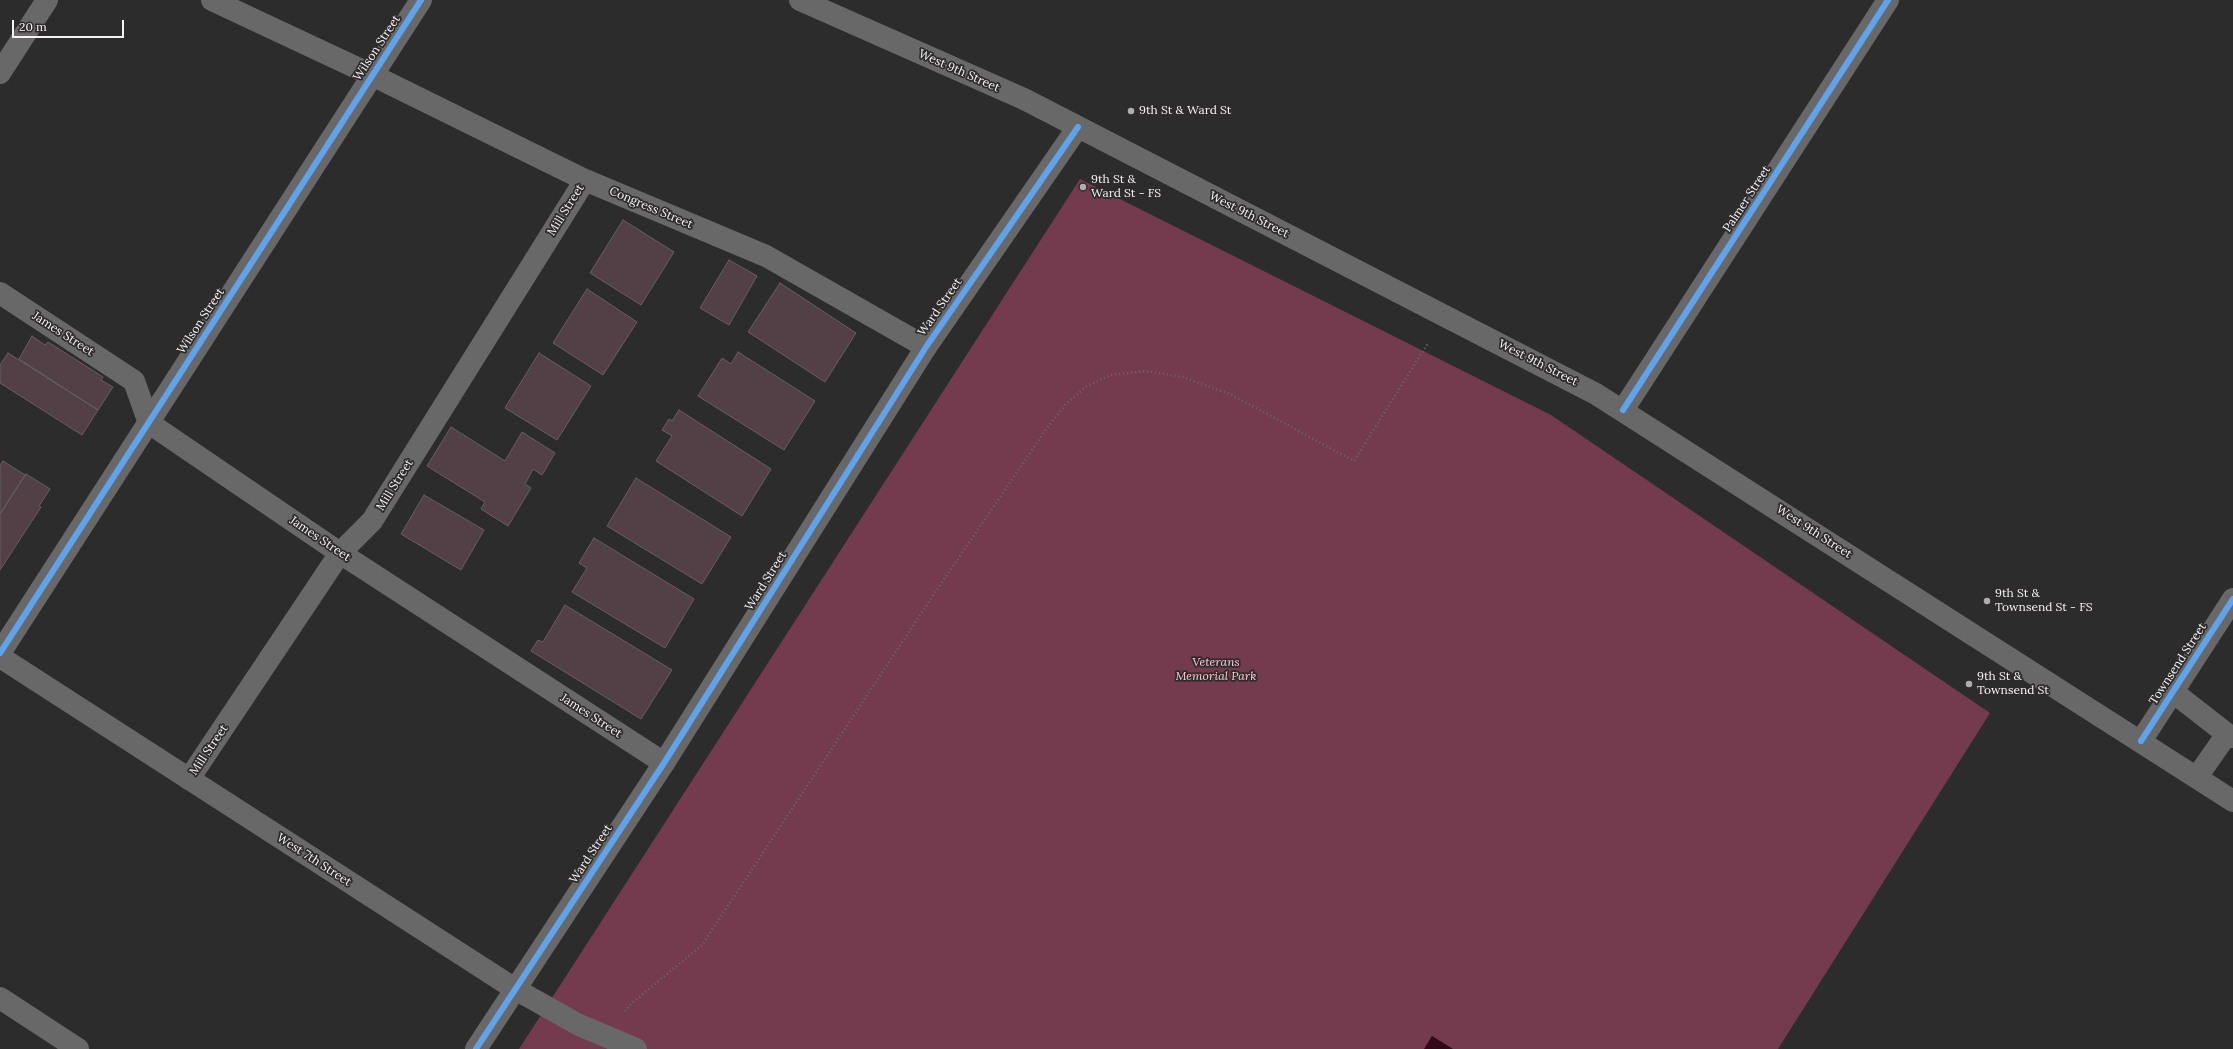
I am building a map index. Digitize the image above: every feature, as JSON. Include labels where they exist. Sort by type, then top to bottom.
[{"type":"main road","name":"West 9th Street","points":[[812,2],[1024,100],[1568,378],[1623,410],[2233,801]]},
{"type":"street","points":[[0,72],[46,0]]},
{"type":"street","name":"Congress Street","points":[[212,0],[372,75],[585,180],[766,256],[926,347]]},
{"type":"street","name":"Wilson Street","points":[[0,653],[421,0]]},
{"type":"street","name":"Palmer Street","points":[[1623,410],[1888,0]]},
{"type":"street","name":"Ward Street","points":[[476,1049],[664,763],[926,347],[1078,127]]},
{"type":"street","name":"Mill Street","points":[[189,779],[340,553],[372,521],[585,180]]},
{"type":"street","name":"James Street","points":[[0,293],[134,382],[149,423],[340,553],[664,763]]},
{"type":"street","name":"Townsend Street","points":[[2141,741],[2233,599]]},
{"type":"street","name":"West 7th Street","points":[[0,657],[515,989],[579,1025],[636,1049]]},
{"type":"street","points":[[2173,692],[2230,736],[2197,777]]},
{"type":"street","points":[[0,998],[78,1049]]},
{"type":"path","points":[[606,1036],[632,1003],[702,945],[932,597],[1066,404],[1087,386],[1111,375],[1146,371],[1183,377],[1232,395],[1354,461],[1445,315]]},
{"type":"green space","name":"Veterans Memorial Park","points":[[1080,179],[1551,415],[1990,713],[1778,1049],[519,1049]]},
{"type":"shaded area","points":[[1432,1036],[1453,1049],[1424,1049]]},
{"type":"building","points":[[623,220],[674,252],[641,305],[590,273]]},
{"type":"building","points":[[729,260],[757,276],[729,325],[700,308]]},
{"type":"building","points":[[780,283],[856,333],[825,382],[748,332]]},
{"type":"building","points":[[587,289],[637,322],[603,375],[553,343]]},
{"type":"building","points":[[32,336],[45,345],[48,342],[103,377],[101,380],[113,387],[98,410],[19,359]]},
{"type":"building","points":[[738,352],[815,401],[784,450],[698,396],[722,358],[731,364]]},
{"type":"building","points":[[8,353],[98,410],[82,435],[0,383],[0,365]]},
{"type":"building","points":[[539,353],[591,386],[557,440],[505,408]]},
{"type":"building","points":[[679,410],[771,469],[742,516],[656,461],[672,436],[662,430],[669,419],[672,421]]},
{"type":"building","points":[[451,427],[505,461],[522,432],[555,453],[542,475],[533,469],[525,484],[531,488],[508,526],[481,509],[485,502],[427,466]]},
{"type":"building","points":[[3,461],[25,475],[0,514],[0,465]]},
{"type":"building","points":[[26,474],[50,489],[39,506],[41,507],[0,570],[0,514]]},
{"type":"building","points":[[636,478],[731,537],[702,584],[607,526]]},
{"type":"building","points":[[424,495],[484,530],[461,570],[401,534]]},
{"type":"building","points":[[594,538],[694,599],[665,648],[572,592],[587,568],[579,563]]},
{"type":"building","points":[[565,605],[672,670],[641,719],[531,651],[538,640],[543,642]]},
{"type":"cycle path","points":[[0,653],[421,0]]},
{"type":"cycle path","points":[[1623,410],[1888,0]]},
{"type":"cycle path","points":[[476,1049],[664,763],[926,347],[1078,127]]},
{"type":"cycle path","points":[[2141,741],[2233,599]]},
{"type":"place","name":"9th St & Ward St","points":[[1131,111]]},
{"type":"place","name":"9th St & Ward St - FS","points":[[1083,187]]},
{"type":"place","name":"9th St & Townsend St - FS","points":[[1987,601]]},
{"type":"place","name":"9th St & Townsend St","points":[[1969,684]]}]
